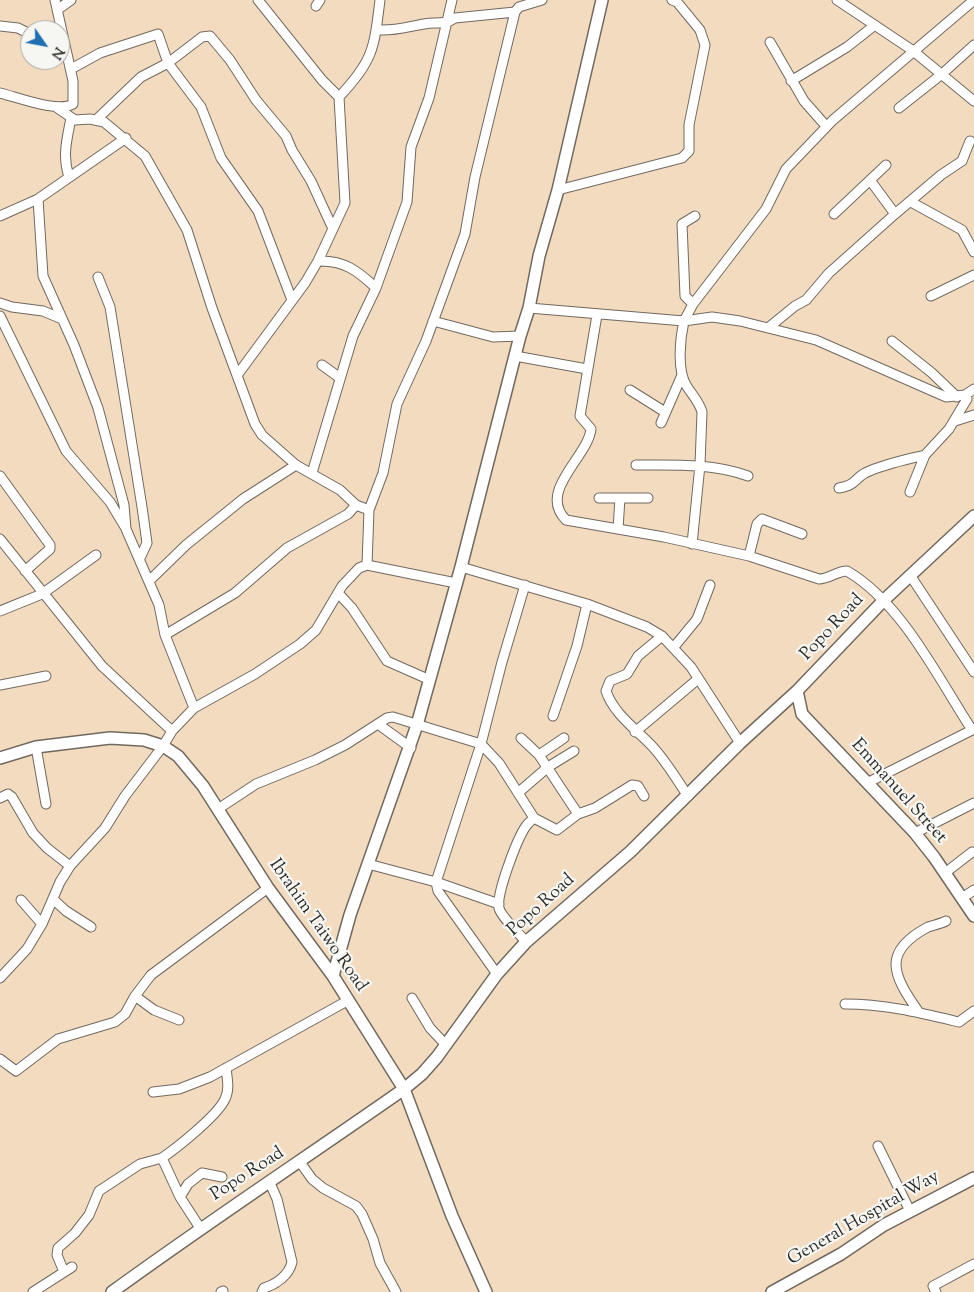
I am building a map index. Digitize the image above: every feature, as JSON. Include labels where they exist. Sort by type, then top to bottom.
[{"type":"main road","points":[[333,976],[342,940],[410,748],[430,680],[461,567],[514,356],[529,308],[539,256],[558,190],[602,0]]},
{"type":"main road","name":"Popo Road","points":[[112,1292],[200,1228],[270,1183],[404,1089],[422,1074],[446,1045],[497,974],[526,942],[630,852],[740,743],[797,691],[884,600],[974,516]]},
{"type":"main road","points":[[797,691],[802,714]]},
{"type":"main road","points":[[777,710],[789,708],[802,714]]},
{"type":"main road","name":"Emmanuel Street","points":[[802,714],[915,833],[974,916]]},
{"type":"main road","name":"Ibrahim Taiwo Road","points":[[0,758],[36,747],[110,738],[144,740],[163,746],[186,766],[218,809],[268,888],[333,976],[404,1089],[452,1216],[486,1292]]},
{"type":"main road","name":"General Hospital Way","points":[[772,1292],[841,1254],[910,1211],[974,1178]]},
{"type":"street","points":[[55,0],[59,20]]},
{"type":"street","points":[[57,10],[71,0]]},
{"type":"street","points":[[238,374],[318,261],[345,203],[339,97],[322,80],[258,0]]},
{"type":"street","points":[[339,97],[364,68],[378,30],[380,0]]},
{"type":"street","points":[[312,473],[353,336],[376,288],[407,202],[411,147],[429,98],[452,0]]},
{"type":"street","points":[[378,30],[396,31],[424,24],[448,23],[455,18],[542,0]]},
{"type":"street","points":[[837,0],[912,50],[974,101]]},
{"type":"street","points":[[660,423],[682,375],[682,333],[684,321],[693,304],[766,209],[786,169],[826,126],[912,50],[974,0]]},
{"type":"street","points":[[558,190],[682,158],[689,151],[691,145],[689,125],[705,44],[700,30],[676,1]]},
{"type":"street","points":[[367,565],[369,510],[382,473],[397,404],[433,321],[465,234],[475,177],[518,6]]},
{"type":"street","points":[[791,81],[846,47],[875,24]]},
{"type":"street","points":[[0,26],[20,29]]},
{"type":"street","points":[[0,93],[56,107],[68,107],[73,104],[75,93],[71,69],[100,53],[158,34],[168,63],[201,108],[221,158],[258,212],[292,300]]},
{"type":"street","points":[[97,119],[130,86],[168,63],[202,37],[210,36],[216,41],[256,100],[286,136],[292,150],[311,180],[333,229]]},
{"type":"street","points":[[770,42],[804,101],[826,126]]},
{"type":"street","points":[[899,108],[942,74],[974,45]]},
{"type":"street","points":[[56,107],[74,120],[97,119],[104,122],[146,156],[187,230],[212,308],[255,424],[262,435],[296,465],[340,490],[356,505],[369,510]]},
{"type":"street","points":[[69,177],[65,164],[65,148],[71,118]]},
{"type":"street","points":[[0,216],[38,199],[126,138]]},
{"type":"street","points":[[768,328],[795,306],[806,300],[829,272],[941,175],[962,161],[970,141]]},
{"type":"street","points":[[834,214],[886,165]]},
{"type":"street","points":[[870,180],[895,214]]},
{"type":"street","points":[[38,199],[43,276],[98,408],[124,505],[126,529]]},
{"type":"street","points":[[911,202],[962,230],[974,252]]},
{"type":"street","points":[[693,304],[685,296],[682,224],[695,216]]},
{"type":"street","points":[[318,261],[345,264],[356,270],[376,288]]},
{"type":"street","points":[[931,296],[974,275]]},
{"type":"street","points":[[98,278],[110,307],[142,507],[146,543],[140,558]]},
{"type":"street","points":[[0,303],[12,307],[43,311],[62,319]]},
{"type":"street","points":[[529,308],[684,321],[712,317],[740,320],[816,340],[946,397],[961,396],[974,389]]},
{"type":"street","points":[[597,315],[580,416],[591,429],[588,442],[576,463],[565,474],[561,482],[559,511],[566,520],[749,556],[819,579],[826,579],[842,571],[847,571],[884,600],[902,620],[973,729],[867,783]]},
{"type":"street","points":[[0,316],[66,451],[110,502],[126,529],[159,605],[165,635],[194,708]]},
{"type":"street","points":[[433,321],[493,337],[520,336]]},
{"type":"street","points":[[892,341],[967,399],[955,421],[925,455],[910,492]]},
{"type":"street","points":[[514,356],[587,369]]},
{"type":"street","points":[[322,365],[340,378]]},
{"type":"street","points":[[682,375],[700,404],[702,412],[700,465],[692,544]]},
{"type":"street","points":[[630,390],[665,412]]},
{"type":"street","points":[[955,421],[974,415]]},
{"type":"street","points":[[839,488],[851,486],[863,474],[885,465],[925,455]]},
{"type":"street","points":[[636,464],[721,467],[748,476]]},
{"type":"street","points":[[149,581],[186,545],[243,499],[296,465]]},
{"type":"street","points":[[0,476],[50,545],[50,549],[25,570]]},
{"type":"street","points":[[599,498],[648,498]]},
{"type":"street","points":[[618,529],[620,498]]},
{"type":"street","points":[[165,635],[235,593],[287,548],[348,514],[356,505]]},
{"type":"street","points":[[749,556],[757,524],[762,520],[802,534]]},
{"type":"street","points":[[0,539],[42,594],[102,666],[172,731]]},
{"type":"street","points":[[0,610],[42,594],[96,555]]},
{"type":"street","points":[[0,978],[27,949],[42,924],[54,900],[60,882],[70,866],[105,828],[124,796],[163,746],[172,731],[194,708],[255,674],[300,644],[316,630],[350,577],[367,565],[456,583]]},
{"type":"street","points":[[461,567],[587,604],[647,627],[662,636],[674,647],[698,679],[740,743]]},
{"type":"street","points":[[910,576],[974,672]]},
{"type":"street","points":[[497,974],[438,891],[436,882],[481,744],[502,662],[525,585]]},
{"type":"street","points":[[674,647],[697,619],[710,585]]},
{"type":"street","points":[[338,593],[352,608],[387,661],[430,680]]},
{"type":"street","points":[[553,716],[577,646],[587,604]]},
{"type":"street","points":[[662,636],[638,656],[627,674],[610,681],[606,691],[609,699],[635,732],[649,743],[688,796]]},
{"type":"street","points":[[0,685],[46,676]]},
{"type":"street","points":[[635,732],[698,679]]},
{"type":"street","points":[[218,809],[256,784],[314,760],[393,717],[417,726],[481,744],[499,763],[534,818],[557,830],[578,814],[595,808],[632,785],[638,786],[644,796]]},
{"type":"street","points":[[378,724],[410,748]]},
{"type":"street","points":[[521,738],[539,755],[578,814]]},
{"type":"street","points":[[539,755],[564,738]]},
{"type":"street","points":[[36,747],[46,804]]},
{"type":"street","points":[[519,792],[548,767],[574,751]]},
{"type":"street","points":[[0,798],[8,794],[12,796],[34,833],[47,848],[70,866]]},
{"type":"street","points":[[915,833],[974,803]]},
{"type":"street","points":[[526,942],[500,911],[499,904],[501,892],[519,840],[526,826],[534,818]]},
{"type":"street","points":[[945,873],[972,852]]},
{"type":"street","points":[[368,864],[436,882],[499,904]]},
{"type":"street","points":[[0,1058],[16,1071],[58,1039],[116,1022],[125,1014],[135,996],[151,975],[268,888]]},
{"type":"street","points":[[962,898],[974,890]]},
{"type":"street","points":[[21,900],[42,924]]},
{"type":"street","points":[[54,900],[66,911],[91,926]]},
{"type":"street","points":[[918,1011],[898,975],[898,953],[902,944],[908,939],[930,926],[946,921]]},
{"type":"street","points":[[135,996],[154,1010],[179,1020]]},
{"type":"street","points":[[412,998],[430,1028],[446,1045]]},
{"type":"street","points":[[152,1092],[179,1089],[210,1077],[347,1001]]},
{"type":"street","points":[[845,1004],[880,1005],[918,1011],[959,1022],[974,1011]]},
{"type":"street","points":[[64,1272],[57,1254],[58,1248],[75,1233],[89,1215],[99,1191],[140,1164],[162,1158],[187,1139],[220,1108],[227,1093],[226,1068]]},
{"type":"street","points":[[878,1146],[910,1211]]},
{"type":"street","points":[[162,1158],[180,1197],[200,1228]]},
{"type":"street","points":[[300,1162],[312,1179],[323,1188],[356,1206],[362,1214],[373,1239],[380,1263],[396,1292]]},
{"type":"street","points":[[180,1197],[188,1184],[202,1172],[222,1177]]},
{"type":"street","points":[[262,1292],[264,1288],[276,1282],[290,1271],[292,1262],[277,1199],[270,1183]]},
{"type":"street","points":[[936,1292],[933,1286],[974,1264]]},
{"type":"street","points":[[33,1292],[72,1268]]}]
